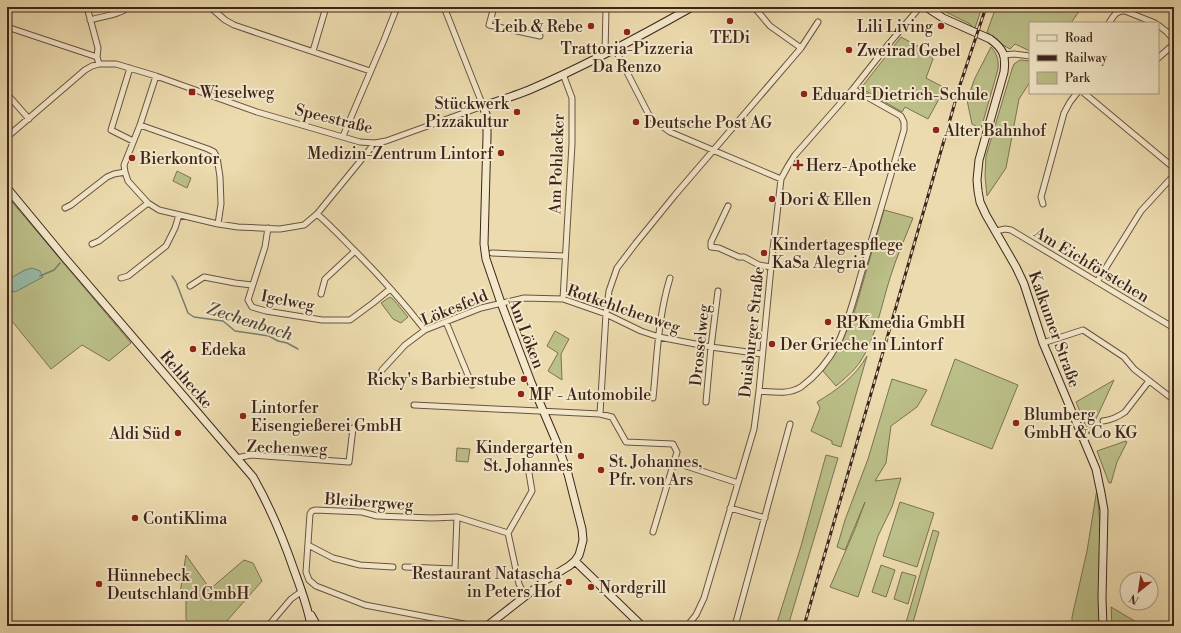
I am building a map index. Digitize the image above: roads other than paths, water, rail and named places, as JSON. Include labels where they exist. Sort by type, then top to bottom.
[{"type":"street","points":[[7,137],[85,70],[99,64],[97,57],[98,48],[87,7]]},
{"type":"street","points":[[90,20],[126,10],[128,7]]},
{"type":"street","points":[[210,7],[221,17],[234,24],[370,71]]},
{"type":"street","points":[[313,51],[326,7]]},
{"type":"street","points":[[343,136],[397,7]]},
{"type":"street","points":[[444,7],[483,106]]},
{"type":"street","points":[[494,7],[489,26],[540,36]]},
{"type":"street","points":[[605,54],[606,7]]},
{"type":"street","name":"Speestraße","points":[[99,64],[116,64],[130,68],[257,112],[360,142],[375,143],[386,141],[528,90],[615,49],[692,7]]},
{"type":"street","points":[[754,7],[770,26],[801,48]]},
{"type":"street","name":"Duisburger Straße","points":[[687,626],[696,615],[704,598],[754,429],[781,178],[795,155],[853,89],[920,7]]},
{"type":"street","points":[[926,7],[943,18],[990,39],[997,44],[1002,52],[1029,56]]},
{"type":"street","points":[[1110,22],[1120,10],[1152,22]]},
{"type":"street","points":[[600,414],[606,314],[609,291],[617,268],[636,243],[801,48],[818,22]]},
{"type":"street","points":[[1159,26],[1174,40]]},
{"type":"street","points":[[7,27],[97,57]]},
{"type":"street","points":[[1159,57],[1174,44]]},
{"type":"street","points":[[615,49],[649,115],[656,122],[670,132],[781,178]]},
{"type":"street","name":"Kalkumer Straße","points":[[1002,52],[1005,62],[1004,72],[977,170],[980,202],[1024,284],[1042,343],[1093,463],[1104,510],[1102,598],[1103,626]]},
{"type":"street","points":[[130,68],[111,130],[133,141]]},
{"type":"street","name":"Am Pohlacker","points":[[563,74],[572,98],[572,144],[563,299]]},
{"type":"street","points":[[156,76],[140,125],[124,164],[124,172],[128,181],[148,203],[159,210],[218,224],[238,227],[280,229],[304,225],[317,214],[375,143]]},
{"type":"street","points":[[759,391],[791,392],[800,388],[816,374],[827,360],[846,325],[904,130],[904,122],[901,116],[853,89]]},
{"type":"street","points":[[7,94],[28,118]]},
{"type":"street","points":[[1042,204],[1041,197],[1064,113],[1076,94]]},
{"type":"street","points":[[1085,94],[1174,168]]},
{"type":"street","name":"Am Löken","points":[[483,106],[487,117],[485,253],[501,303],[568,474],[582,529],[583,540],[575,561]]},
{"type":"street","points":[[140,125],[214,152],[217,157],[220,177],[221,204],[218,224]]},
{"type":"street","points":[[65,208],[107,177],[124,172]]},
{"type":"street","points":[[1097,282],[1141,211],[1174,175]]},
{"type":"street","name":"Rehhecke","points":[[7,188],[94,293],[253,477],[264,496],[281,535],[309,611],[318,626]]},
{"type":"street","points":[[92,244],[99,241],[148,203]]},
{"type":"street","points":[[728,206],[711,242],[711,247],[719,248],[739,257],[744,257],[759,265],[771,267]]},
{"type":"street","points":[[317,214],[369,264],[425,330]]},
{"type":"street","points":[[121,278],[128,276],[166,246],[180,215]]},
{"type":"street","name":"Igelweg","points":[[268,228],[265,247],[248,300],[252,307],[266,311],[322,320],[350,320],[390,289]]},
{"type":"street","name":"Am Eichförstchen","points":[[996,232],[1001,229],[1011,230],[1174,328]]},
{"type":"street","points":[[321,294],[325,279],[355,251]]},
{"type":"street","points":[[492,253],[565,256]]},
{"type":"street","points":[[190,286],[204,277],[252,285]]},
{"type":"street","points":[[653,398],[659,337],[665,295],[670,278]]},
{"type":"street","name":"Drosselweg","points":[[706,402],[718,291]]},
{"type":"street","name":"Rotkehlchenweg","points":[[501,303],[524,298],[563,299],[606,314],[636,329],[659,337],[711,347],[762,354]]},
{"type":"street","name":"Lökesfeld","points":[[382,370],[405,345],[425,330],[481,308],[501,303]]},
{"type":"street","points":[[446,322],[472,385]]},
{"type":"street","points":[[1042,343],[1082,330],[1124,357],[1134,369],[1149,382],[1174,400]]},
{"type":"street","points":[[1102,420],[1111,420],[1125,412],[1149,382]]},
{"type":"street","points":[[414,405],[600,414],[612,417],[626,442],[673,444],[677,452],[653,532]]},
{"type":"street","points":[[735,626],[790,424]]},
{"type":"street","name":"Zechenweg","points":[[236,458],[251,455],[349,462],[353,428]]},
{"type":"street","points":[[674,462],[738,484]]},
{"type":"street","points":[[525,596],[519,584],[508,533],[532,491],[529,473]]},
{"type":"street","points":[[730,508],[765,518]]},
{"type":"street","name":"Bleibergweg","points":[[468,626],[464,624],[456,625],[365,605],[316,586],[306,576],[310,514],[315,510],[362,512],[377,516],[432,518],[456,517],[508,533]]},
{"type":"street","points":[[405,568],[455,569],[456,517]]},
{"type":"street","points":[[308,545],[333,558],[360,565],[393,567]]},
{"type":"street","points":[[487,626],[546,580],[575,561],[642,626]]},
{"type":"street","points":[[268,626],[291,599],[302,591]]},
{"type":"street","name":"Rehhecke","points":[[309,611],[311,626]]},
{"type":"waterway","name":"Zechenbach","points":[[40,276],[54,270],[60,263]]},
{"type":"waterway","name":"Zechenbach","points":[[172,276],[176,282],[188,313],[194,317],[223,321],[235,331],[269,336],[298,349]]},
{"type":"waterway","name":"Zechenbach","points":[[7,294],[12,290]]},
{"type":"railway","points":[[804,626],[960,85],[986,7]]},
{"type":"place","name":"TEDi","points":[[730,21]]},
{"type":"place","name":"Leib & Rebe","points":[[591,26]]},
{"type":"place","name":"Lili Living","points":[[941,26]]},
{"type":"place","name":"Trattoria-Pizzeria Da Renzo","points":[[627,32]]},
{"type":"place","name":"Zweirad Gebel","points":[[849,50]]},
{"type":"place","name":"Wieselweg","points":[[192,92]]},
{"type":"place","name":"Eduard-Dietrich-Schule","points":[[804,94]]},
{"type":"place","name":"Stückwerk Pizzakultur","points":[[517,112]]},
{"type":"place","name":"Deutsche Post AG","points":[[636,122]]},
{"type":"place","name":"Alter Bahnhof","points":[[936,130]]},
{"type":"place","name":"Medizin-Zentrum Lintorf","points":[[501,153]]},
{"type":"place","name":"Bierkontor","points":[[132,158]]},
{"type":"place","name":"Herz-Apotheke","points":[[798,165]]},
{"type":"place","name":"Dori & Ellen","points":[[772,199]]},
{"type":"place","name":"Kindertagespflege KaSa Alegria","points":[[764,253]]},
{"type":"place","name":"RPKmedia GmbH","points":[[828,322]]},
{"type":"place","name":"Der Grieche in Lintorf","points":[[772,344]]},
{"type":"place","name":"Edeka","points":[[193,349]]},
{"type":"place","name":"Ricky's Barbierstube","points":[[524,379]]},
{"type":"place","name":"MF - Automobile","points":[[521,394]]},
{"type":"place","name":"Lintorfer Eisengießerei GmbH","points":[[243,416]]},
{"type":"place","name":"Blumberg GmbH & Co KG","points":[[1016,423]]},
{"type":"place","name":"Aldi Süd","points":[[178,433]]},
{"type":"place","name":"Kindergarten St. Johannes","points":[[581,456]]},
{"type":"place","name":"St. Johannes, Pfr. von Ars","points":[[601,470]]},
{"type":"place","name":"ContiKlima","points":[[135,518]]},
{"type":"place","name":"Restaurant Natascha in Peters Hof","points":[[569,582]]},
{"type":"place","name":"Hünnebeck Deutschland GmbH","points":[[99,584]]},
{"type":"place","name":"Nordgrill","points":[[591,587]]}]
